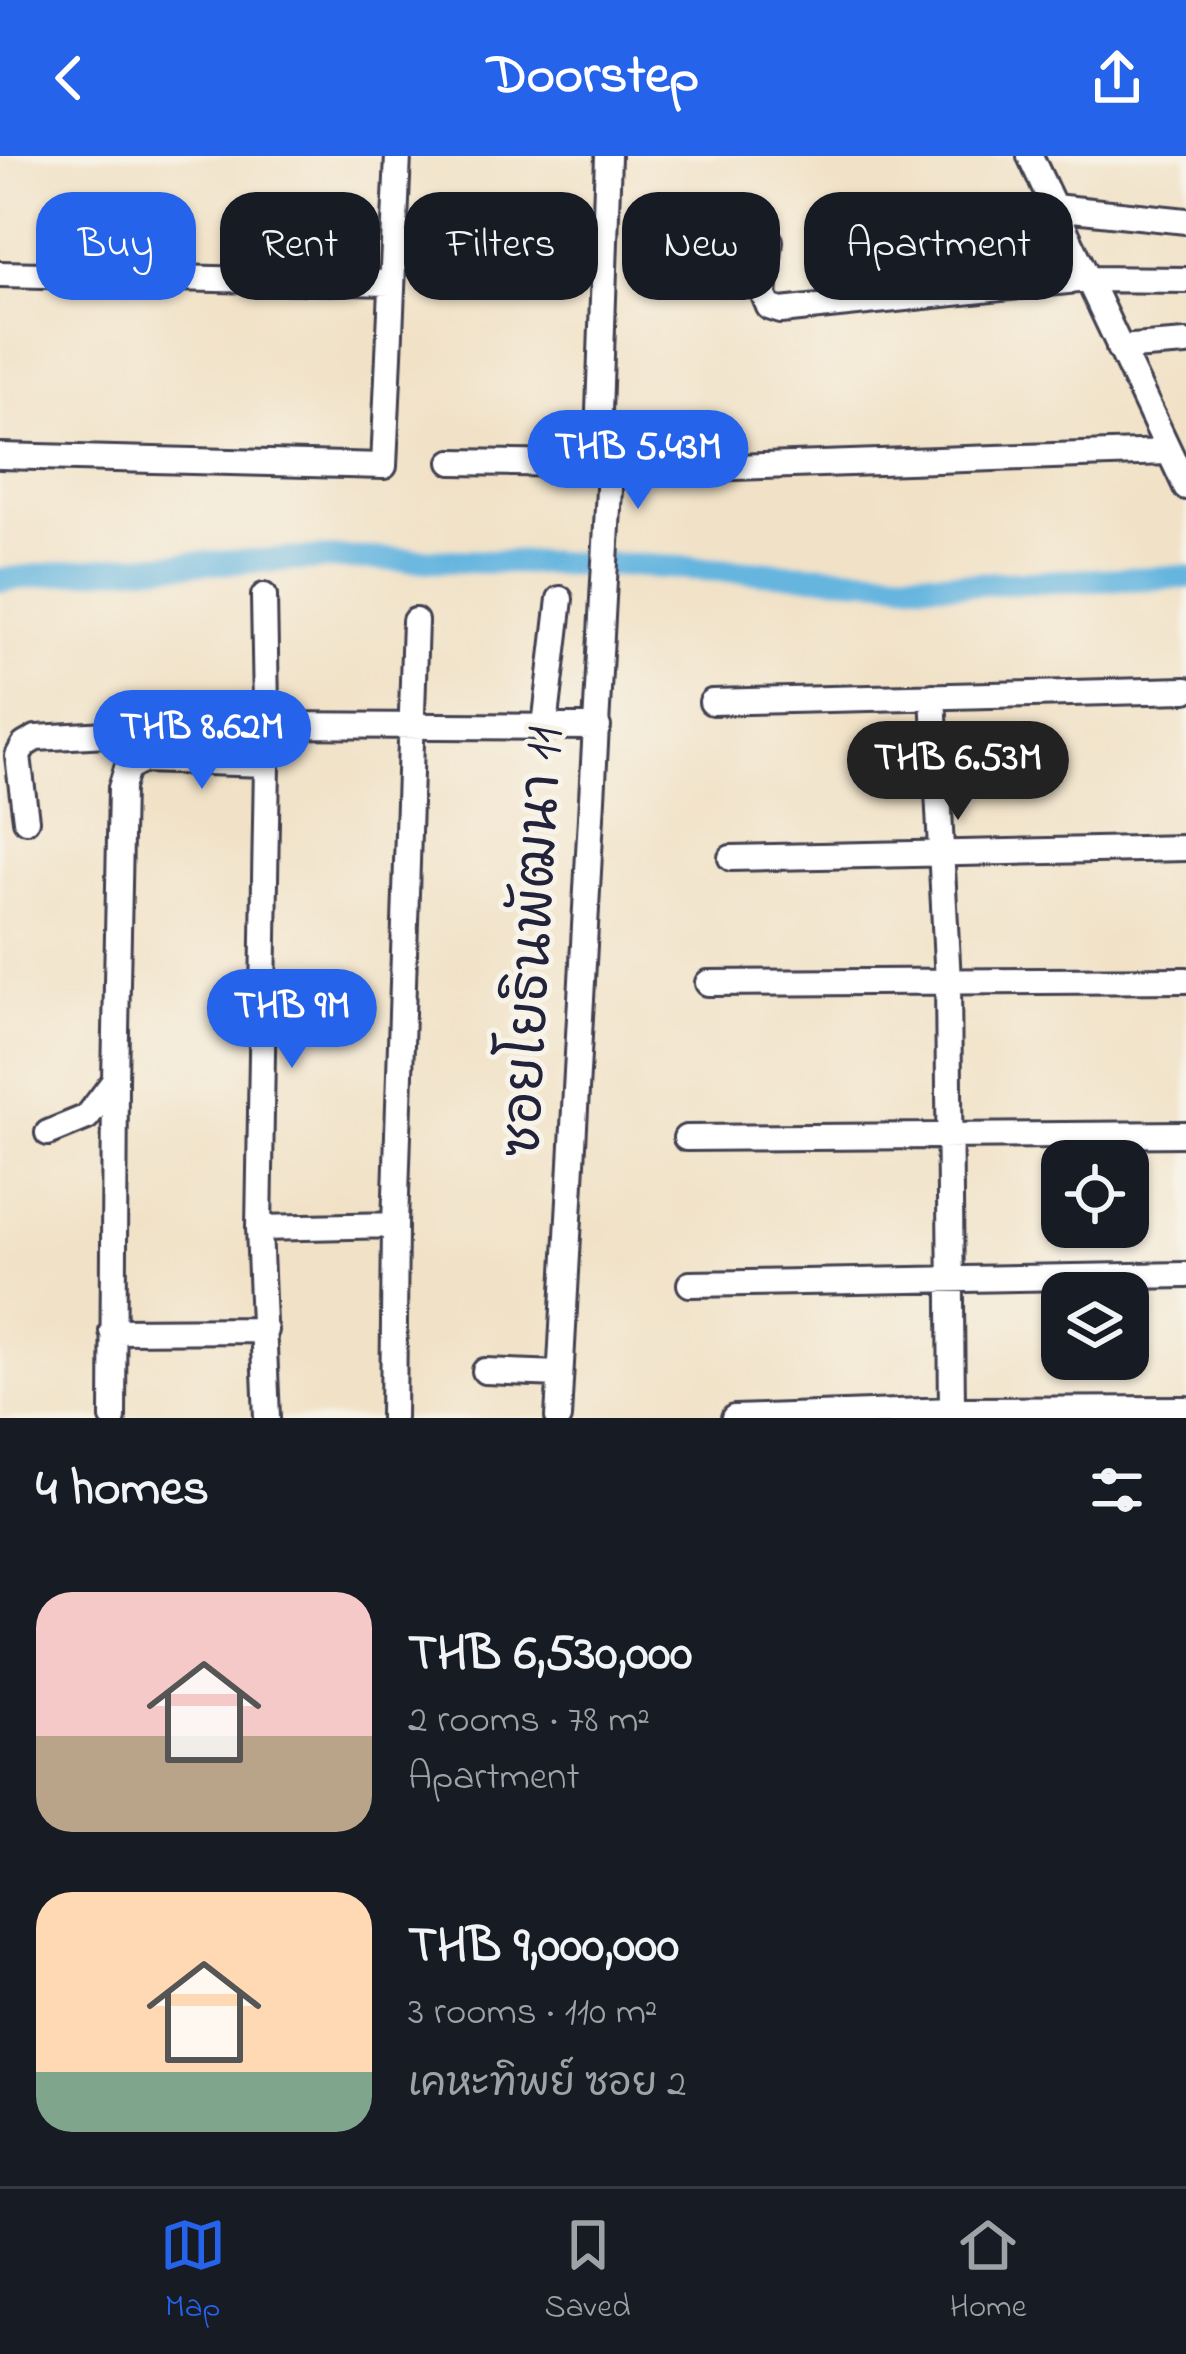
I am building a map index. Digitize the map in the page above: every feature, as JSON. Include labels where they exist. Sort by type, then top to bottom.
[{"type":"street","points":[[0,456],[384,466],[398,156]]},
{"type":"street","name":"ซอยโยธินพัฒนา 11","points":[[558,1418],[606,549],[608,156]]},
{"type":"street","points":[[1030,156],[1047,192]]},
{"type":"street","points":[[1073,209],[1186,221]]},
{"type":"street","points":[[452,462],[579,464],[604,470],[1179,469],[1073,248]]},
{"type":"street","points":[[0,274],[390,283]]},
{"type":"street","points":[[766,300],[769,307],[781,311],[1087,279],[1186,280]]},
{"type":"street","points":[[1119,348],[1186,344]]},
{"type":"street","points":[[264,596],[267,764],[259,1228],[267,1418]]},
{"type":"street","points":[[545,726],[560,599]]},
{"type":"street","points":[[393,1418],[415,621]]},
{"type":"street","points":[[712,702],[1186,690]]},
{"type":"street","points":[[933,696],[948,982],[952,1410]]},
{"type":"street","points":[[26,820],[18,756],[36,738],[267,725],[598,727]]},
{"type":"street","points":[[113,1418],[121,788],[127,768],[142,760],[267,764]]},
{"type":"street","points":[[731,858],[1186,848]]},
{"type":"street","points":[[708,983],[1186,980]]},
{"type":"street","points":[[48,1133],[87,1117],[115,1080]]},
{"type":"street","points":[[686,1138],[1186,1134]]},
{"type":"street","points":[[259,1228],[395,1225]]},
{"type":"street","points":[[690,1284],[1186,1275]]},
{"type":"street","points":[[112,1331],[265,1330]]},
{"type":"street","points":[[485,1371],[560,1374]]},
{"type":"street","points":[[734,1418],[1186,1408]]},
{"type":"waterway","points":[[0,580],[130,566],[333,558],[629,565],[971,584],[1186,577]]}]
